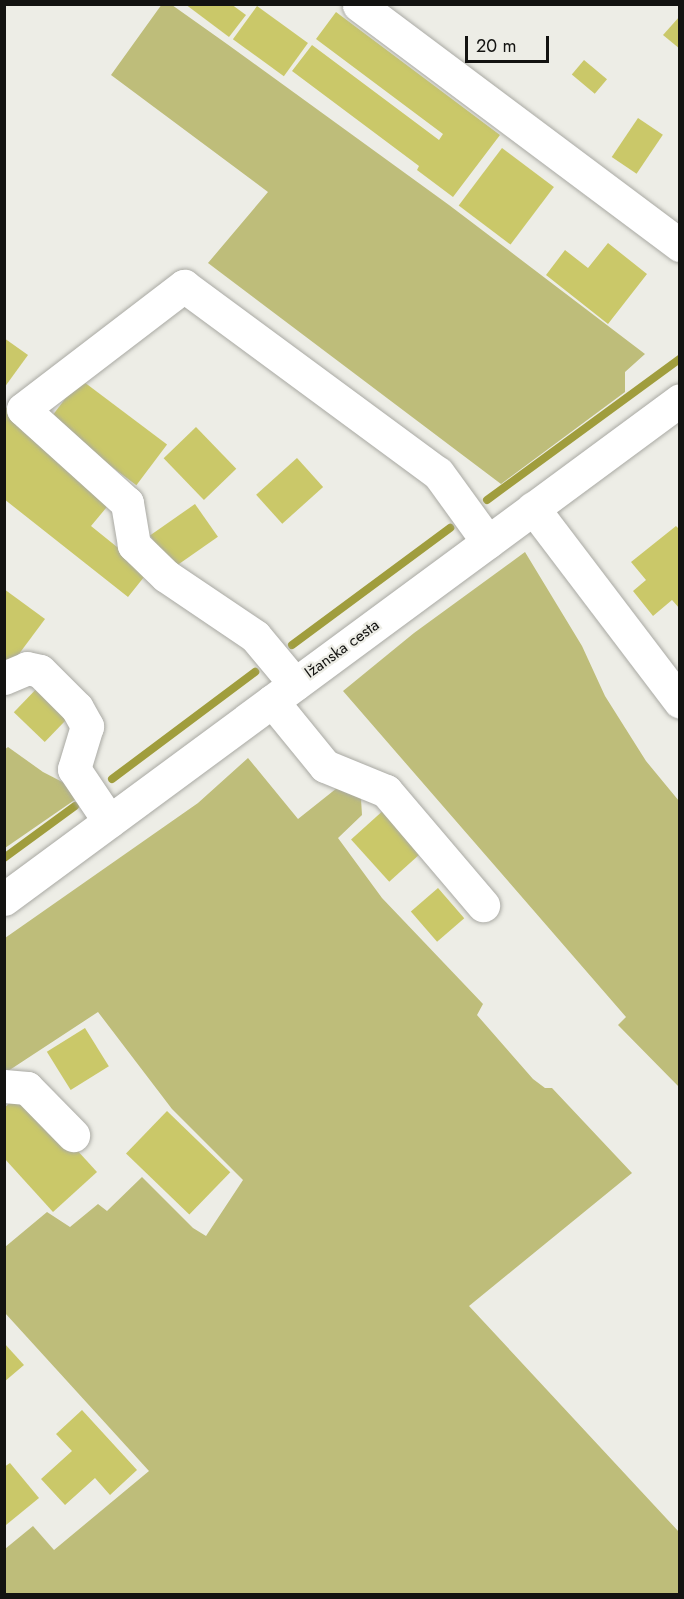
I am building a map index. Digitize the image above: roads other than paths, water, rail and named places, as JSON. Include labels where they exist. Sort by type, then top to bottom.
[{"type":"street","points":[[359,5],[680,245]]},
{"type":"street","points":[[483,905],[386,790],[325,766],[255,636],[166,576],[134,545],[127,503],[23,409],[184,286],[438,473],[488,542]]},
{"type":"street","name":"Ižanska cesta","points":[[4,899],[680,400]]},
{"type":"street","points":[[533,508],[680,702]]},
{"type":"street","points":[[4,678],[27,668],[40,671],[77,708],[87,726],[74,769],[109,821]]},
{"type":"street","points":[[4,1086],[27,1088],[73,1135]]},
{"type":"waterway","points":[[487,500],[680,359]]},
{"type":"waterway","points":[[292,645],[450,528]]},
{"type":"waterway","points":[[112,779],[255,672]]},
{"type":"waterway","points":[[4,858],[75,806]]}]
